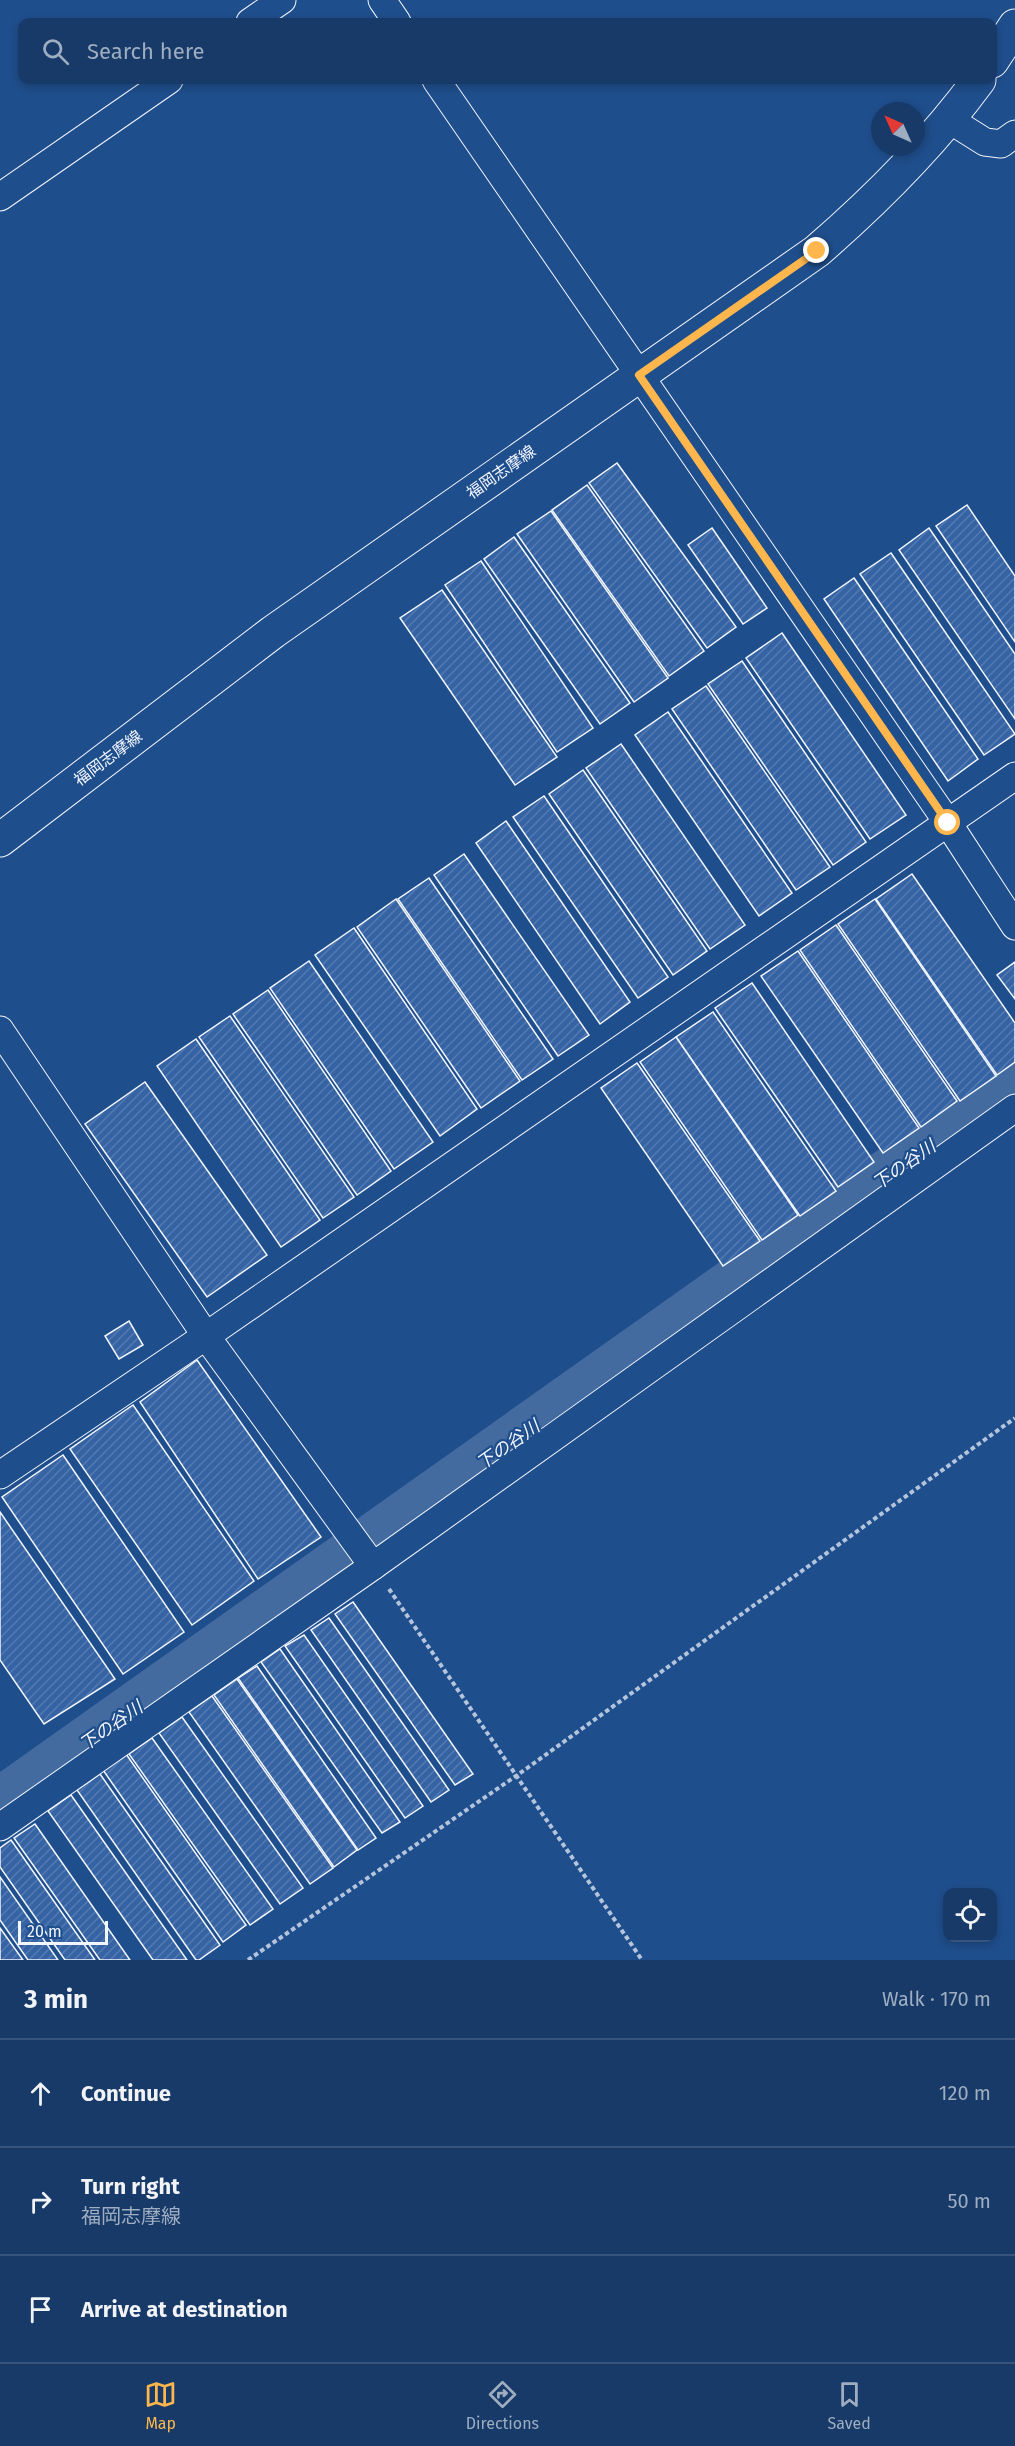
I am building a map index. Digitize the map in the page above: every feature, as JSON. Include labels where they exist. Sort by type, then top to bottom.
[{"type":"main road","points":[[997,55],[1015,27]]},
{"type":"main road","name":"福岡志摩線","points":[[0,840],[273,633],[817,251],[873,202],[950,120],[976,84]]},
{"type":"street","points":[[256,18],[282,0]]},
{"type":"street","points":[[382,0],[394,18]]},
{"type":"street","points":[[0,197],[163,84]]},
{"type":"street","points":[[439,84],[948,823],[1015,926]]},
{"type":"street","points":[[950,120],[985,142],[1001,144],[1015,134]]},
{"type":"street","points":[[0,1475],[206,1336],[1015,776]]},
{"type":"street","points":[[0,1030],[206,1336],[373,1566]]},
{"type":"street","points":[[0,1827],[373,1566],[1015,1108]]},
{"type":"path","points":[[248,1960],[516,1776],[1015,1418]]},
{"type":"path","points":[[373,1566],[642,1960]]},
{"type":"building","points":[[617,463],[736,627],[707,648],[589,483]]},
{"type":"building","points":[[587,485],[704,651],[669,676],[552,510]]},
{"type":"building","points":[[967,505],[1015,576],[1015,642],[936,526]]},
{"type":"building","points":[[551,511],[668,678],[634,702],[517,534]]},
{"type":"building","points":[[712,528],[767,608],[743,624],[688,545]]},
{"type":"building","points":[[929,528],[1015,654],[1015,719],[899,550]]},
{"type":"building","points":[[514,537],[630,703],[600,724],[484,559]]},
{"type":"building","points":[[891,553],[1015,734],[984,755],[860,574]]},
{"type":"building","points":[[481,561],[593,728],[557,752],[445,585]]},
{"type":"building","points":[[854,578],[978,759],[948,781],[824,599]]},
{"type":"building","points":[[442,590],[557,757],[515,785],[400,618]]},
{"type":"building","points":[[782,633],[906,815],[870,839],[746,658]]},
{"type":"building","points":[[742,661],[866,842],[833,865],[708,684]]},
{"type":"building","points":[[706,686],[830,867],[796,890],[672,709]]},
{"type":"building","points":[[668,712],[792,893],[759,916],[635,735]]},
{"type":"building","points":[[621,744],[745,925],[710,949],[586,768]]},
{"type":"building","points":[[583,770],[707,951],[673,975],[549,794]]},
{"type":"building","points":[[544,796],[668,977],[638,998],[513,817]]},
{"type":"building","points":[[506,821],[630,1002],[600,1024],[476,843]]},
{"type":"building","points":[[464,854],[589,1035],[558,1056],[434,875]]},
{"type":"building","points":[[912,874],[1015,1023],[1015,1062],[997,1075],[876,899]]},
{"type":"building","points":[[429,878],[553,1059],[522,1080],[398,899]]},
{"type":"building","points":[[396,899],[520,1081],[481,1108],[357,927]]},
{"type":"building","points":[[875,899],[996,1076],[960,1101],[838,924]]},
{"type":"building","points":[[836,925],[957,1101],[921,1127],[800,950]]},
{"type":"building","points":[[354,928],[477,1109],[440,1136],[315,955]]},
{"type":"building","points":[[798,951],[919,1128],[883,1153],[761,976]]},
{"type":"building","points":[[309,961],[433,1142],[394,1169],[270,988]]},
{"type":"building","points":[[1015,962],[1015,999],[997,975]]},
{"type":"building","points":[[752,983],[874,1162],[838,1187],[715,1008]]},
{"type":"building","points":[[268,990],[391,1171],[357,1195],[233,1014]]},
{"type":"building","points":[[713,1012],[836,1191],[800,1216],[676,1037]]},
{"type":"building","points":[[230,1016],[354,1197],[323,1218],[199,1037]]},
{"type":"building","points":[[676,1037],[798,1215],[762,1240],[640,1062]]},
{"type":"building","points":[[196,1039],[320,1220],[281,1247],[157,1066]]},
{"type":"building","points":[[637,1063],[760,1241],[723,1266],[601,1088]]},
{"type":"building","points":[[145,1082],[267,1255],[207,1297],[85,1124]]},
{"type":"building","points":[[129,1321],[143,1345],[119,1359],[105,1336]]},
{"type":"building","points":[[197,1360],[321,1537],[258,1579],[140,1402]]},
{"type":"building","points":[[133,1405],[254,1581],[192,1625],[70,1449]]},
{"type":"building","points":[[63,1455],[184,1632],[123,1674],[2,1497]]},
{"type":"building","points":[[0,1512],[115,1679],[44,1724],[0,1660]]},
{"type":"building","points":[[353,1602],[473,1774],[455,1785],[335,1614]]},
{"type":"building","points":[[329,1618],[449,1790],[431,1802],[311,1630]]},
{"type":"building","points":[[304,1635],[423,1806],[405,1818],[285,1646]]},
{"type":"building","points":[[280,1649],[400,1822],[382,1833],[261,1662]]},
{"type":"building","points":[[257,1666],[376,1838],[358,1850],[238,1678]]},
{"type":"building","points":[[237,1679],[357,1850],[334,1867],[214,1695]]},
{"type":"building","points":[[212,1696],[333,1868],[310,1884],[189,1712]]},
{"type":"building","points":[[182,1717],[303,1888],[280,1904],[159,1733]]},
{"type":"building","points":[[152,1738],[273,1909],[250,1925],[129,1754]]},
{"type":"building","points":[[126,1754],[246,1925],[223,1942],[103,1770]]},
{"type":"building","points":[[100,1774],[220,1945],[199,1960],[196,1960],[77,1790]]},
{"type":"building","points":[[71,1795],[187,1960],[153,1960],[48,1811]]},
{"type":"building","points":[[35,1824],[130,1960],[100,1960],[14,1838]]},
{"type":"building","points":[[11,1840],[95,1960],[65,1960],[0,1867],[0,1848]]},
{"type":"building","points":[[0,1877],[58,1960],[28,1960],[0,1920]]},
{"type":"building","points":[[0,1928],[23,1960],[0,1960]]},
{"type":"waterway","name":"下の谷川","points":[[0,1805],[1015,1086]]},
{"type":"route","points":[[817,251],[639,375],[948,823]]}]
